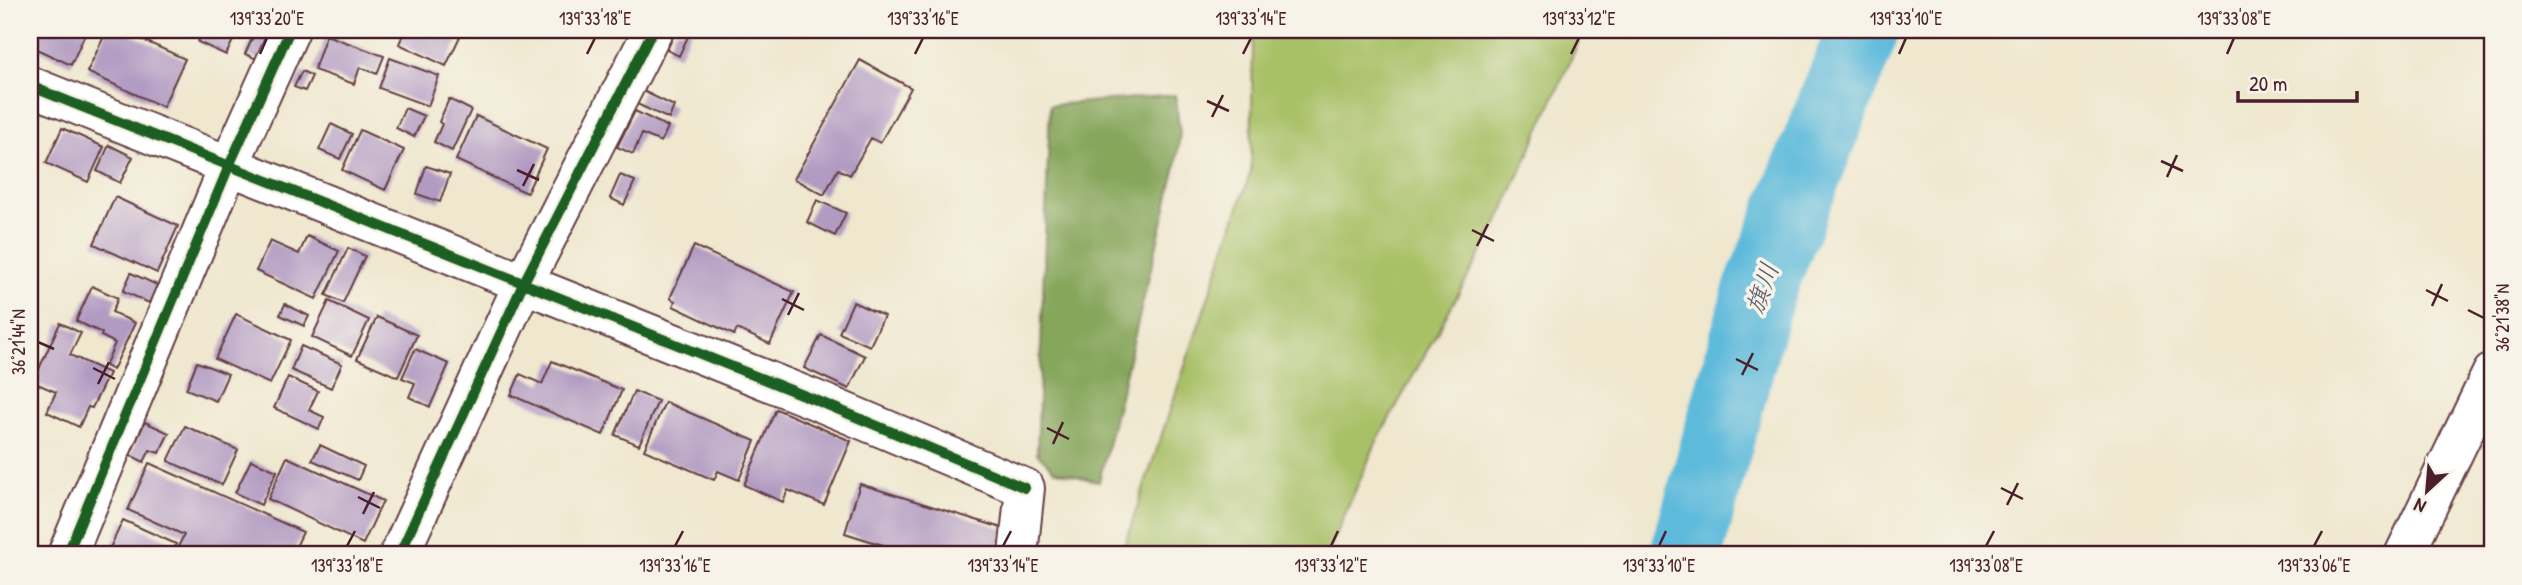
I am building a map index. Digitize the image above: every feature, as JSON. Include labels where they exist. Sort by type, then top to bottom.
[{"type":"street","points":[[67,555],[229,166],[290,30]]},
{"type":"street","points":[[399,555],[523,284],[653,30]]},
{"type":"street","points":[[30,86],[818,401],[1025,488],[1018,555]]},
{"type":"street","points":[[2404,555],[2492,373]]},
{"type":"green space","points":[[1251,30],[1584,30],[1497,224],[1376,443],[1327,555],[1121,555],[1251,171]]},
{"type":"green space","points":[[1175,95],[1180,133],[1176,166],[1099,482],[1054,470],[1037,453],[1050,105]]},
{"type":"building","points":[[30,30],[87,30],[71,65],[30,46]]},
{"type":"building","points":[[107,30],[121,30],[185,59],[163,107],[87,72]]},
{"type":"building","points":[[203,30],[238,30],[226,55],[198,42]]},
{"type":"building","points":[[256,30],[274,30],[259,60],[245,54]]},
{"type":"building","points":[[405,30],[463,30],[446,66],[399,44]]},
{"type":"building","points":[[676,30],[691,30],[679,56],[667,50]]},
{"type":"building","points":[[326,35],[384,56],[377,74],[360,67],[354,84],[314,70]]},
{"type":"building","points":[[390,58],[439,76],[428,106],[379,88]]},
{"type":"building","points":[[860,60],[911,88],[880,143],[871,138],[850,175],[838,169],[824,195],[794,179]]},
{"type":"building","points":[[302,71],[312,76],[305,91],[294,87]]},
{"type":"building","points":[[643,91],[674,106],[669,119],[637,104]]},
{"type":"building","points":[[449,99],[471,110],[452,151],[434,142]]},
{"type":"building","points":[[405,108],[424,116],[414,137],[396,128]]},
{"type":"building","points":[[635,111],[668,127],[661,142],[642,134],[633,154],[617,147]]},
{"type":"building","points":[[476,116],[547,149],[527,193],[456,160]]},
{"type":"building","points":[[331,124],[352,134],[340,159],[319,150]]},
{"type":"building","points":[[62,128],[104,147],[88,182],[46,163]]},
{"type":"building","points":[[360,130],[404,150],[385,190],[342,170]]},
{"type":"building","points":[[109,145],[133,157],[120,183],[97,171]]},
{"type":"building","points":[[426,166],[450,174],[440,202],[417,194]]},
{"type":"building","points":[[620,175],[635,181],[624,205],[610,198]]},
{"type":"building","points":[[115,197],[178,226],[157,273],[94,244]]},
{"type":"building","points":[[817,200],[846,213],[835,236],[807,222]]},
{"type":"building","points":[[307,236],[339,251],[316,299],[256,271],[270,241],[299,254]]},
{"type":"building","points":[[694,246],[794,292],[770,344],[737,329],[734,335],[673,306],[675,301],[670,298]]},
{"type":"building","points":[[348,248],[365,256],[343,303],[326,295]]},
{"type":"building","points":[[131,273],[157,285],[149,303],[123,291]]},
{"type":"building","points":[[92,286],[118,298],[112,312],[135,323],[113,370],[105,366],[115,343],[101,336],[102,333],[76,321]]},
{"type":"building","points":[[329,301],[369,320],[352,356],[312,337]]},
{"type":"building","points":[[853,302],[884,316],[870,346],[839,333]]},
{"type":"building","points":[[285,304],[309,316],[304,326],[280,315]]},
{"type":"building","points":[[236,314],[291,340],[270,384],[215,359]]},
{"type":"building","points":[[377,317],[417,335],[398,377],[357,359]]},
{"type":"building","points":[[60,323],[81,333],[70,355],[109,373],[92,408],[88,407],[79,427],[47,412],[56,392],[33,382]]},
{"type":"building","points":[[821,335],[865,356],[849,389],[804,368]]},
{"type":"building","points":[[301,346],[342,364],[331,388],[291,370]]},
{"type":"building","points":[[415,349],[449,364],[430,407],[409,397],[415,383],[402,378]]},
{"type":"building","points":[[552,361],[622,390],[603,435],[511,395],[520,374],[542,384]]},
{"type":"building","points":[[197,362],[228,374],[216,401],[186,389]]},
{"type":"building","points":[[288,377],[318,391],[309,410],[324,417],[319,429],[274,408]]},
{"type":"building","points":[[634,391],[658,401],[639,445],[615,435]]},
{"type":"building","points":[[665,402],[755,441],[739,480],[718,471],[714,480],[644,450]]},
{"type":"building","points":[[776,409],[851,441],[824,505],[788,490],[783,502],[744,485]]},
{"type":"building","points":[[145,422],[169,433],[159,453],[150,450],[144,462],[130,455]]},
{"type":"building","points":[[185,426],[238,450],[222,485],[168,461]]},
{"type":"building","points":[[320,445],[364,466],[358,480],[312,460]]},
{"type":"building","points":[[287,457],[383,501],[363,544],[268,499]]},
{"type":"building","points":[[251,460],[277,471],[261,505],[235,493]]},
{"type":"building","points":[[149,463],[303,532],[292,555],[175,553],[184,535],[128,510]]},
{"type":"building","points":[[860,484],[1005,529],[997,555],[914,555],[845,533]]},
{"type":"building","points":[[123,520],[176,544],[170,555],[115,555],[108,552]]},
{"type":"waterway","name":"旗川","points":[[1686,555],[1759,292],[1863,30]]},
{"type":"cycle path","points":[[67,555],[229,166],[290,30]]},
{"type":"cycle path","points":[[399,555],[523,284],[653,30]]},
{"type":"cycle path","points":[[30,86],[818,401],[1025,488]]}]
